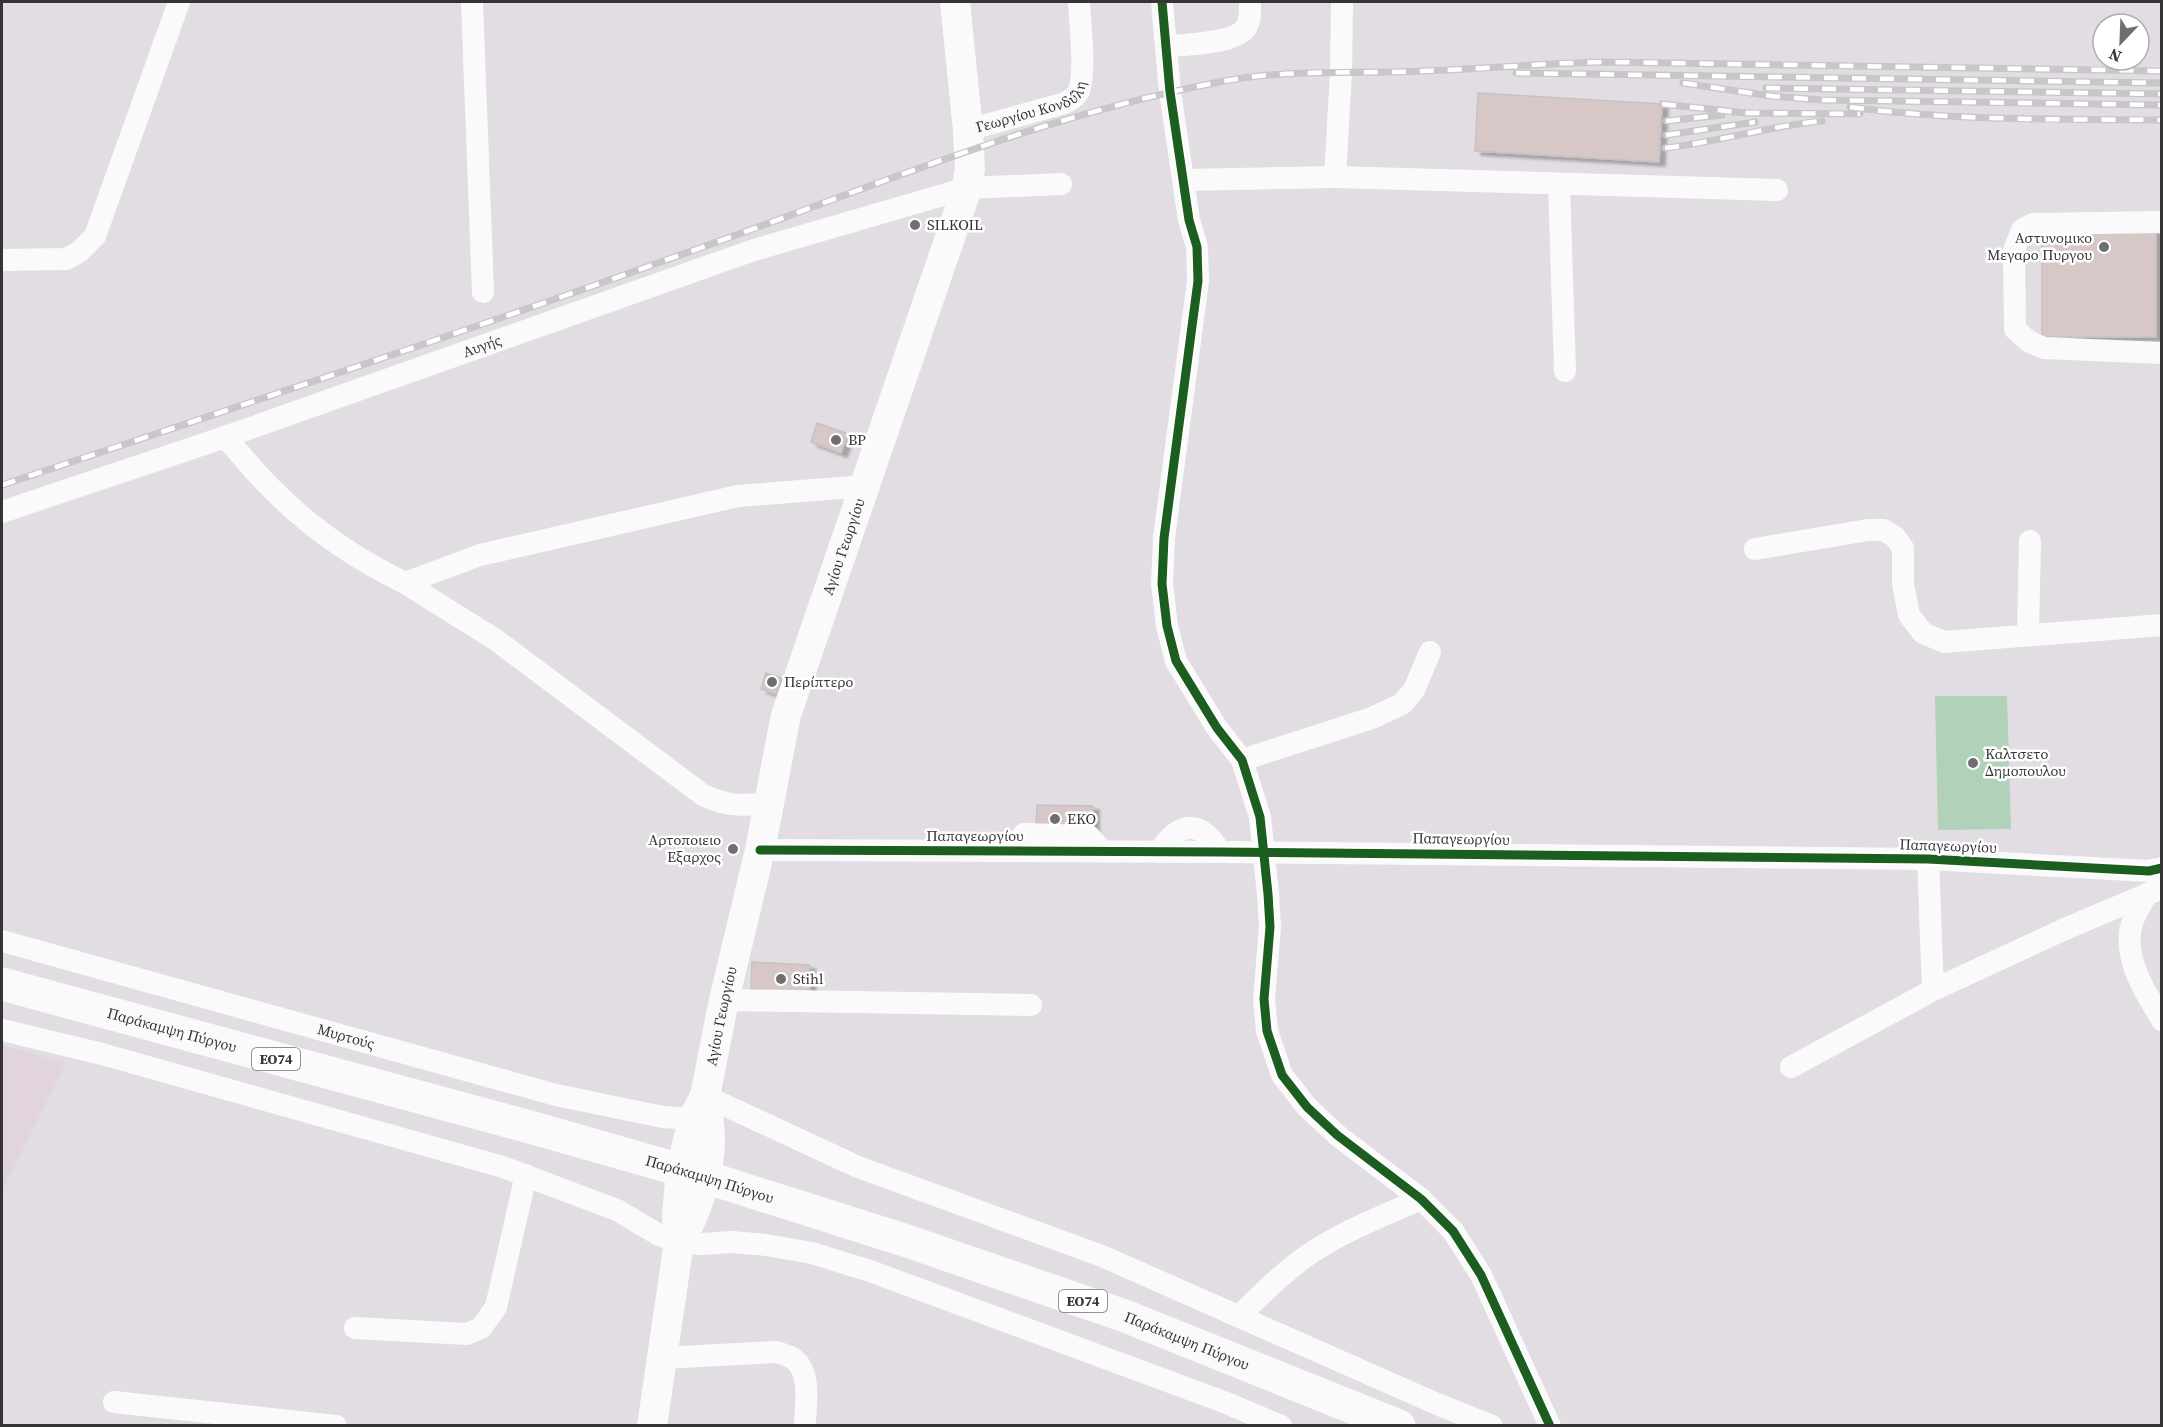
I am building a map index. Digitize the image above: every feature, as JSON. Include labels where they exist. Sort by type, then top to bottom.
[{"type":"highway","name":"Παράκαμψη Πύργου","points":[[2,984],[693,1173],[907,1241],[1125,1316],[1399,1425]]},
{"type":"main road","name":"Αγίου Γεωργίου","points":[[652,1425],[679,1242],[695,1211],[693,1173],[710,1137],[699,1107],[760,850],[786,715],[967,188],[970,170],[968,130],[955,2]]},
{"type":"street","points":[[2,260],[66,259],[79,252],[95,236],[179,2]]},
{"type":"street","points":[[472,2],[483,292]]},
{"type":"street","name":"Γεωργίου Κονδύλη","points":[[968,130],[1065,104],[1072,100],[1078,92],[1082,75],[1079,2]]},
{"type":"street","points":[[1162,2],[1170,92],[1190,220],[1197,247],[1198,280],[1164,538],[1162,584],[1167,626],[1176,661],[1217,728],[1242,760],[1260,817],[1270,927],[1264,999],[1267,1031],[1282,1075],[1307,1107],[1337,1135],[1421,1199],[1453,1231],[1481,1275],[1550,1425]]},
{"type":"street","points":[[1166,47],[1231,38],[1247,24],[1250,18],[1250,2]]},
{"type":"street","points":[[1335,177],[1341,74],[1342,2]]},
{"type":"street","points":[[1184,180],[1335,177],[1777,190]]},
{"type":"street","name":"Αυγής","points":[[2,512],[754,250],[967,188],[1060,184]]},
{"type":"street","points":[[1559,184],[1565,371]]},
{"type":"street","points":[[2162,222],[2033,224],[2022,230],[2014,250],[2014,261],[2015,329],[2028,341],[2044,348],[2162,353]]},
{"type":"street","points":[[225,436],[272,490],[330,539],[496,640],[703,795],[720,803],[734,806],[768,804]]},
{"type":"street","points":[[405,583],[480,555],[738,496],[866,486]]},
{"type":"street","points":[[1755,549],[1868,530],[1884,530],[1895,537],[1903,548],[1903,584],[1910,615],[1923,633],[1944,642],[2162,624]]},
{"type":"street","points":[[2028,635],[2030,541]]},
{"type":"street","points":[[1242,760],[1372,718],[1402,704],[1413,690],[1430,652]]},
{"type":"street","name":"Παπαγεωργίου","points":[[760,850],[1263,852],[1928,859],[2149,871],[2162,868]]},
{"type":"street","points":[[1928,859],[1933,990]]},
{"type":"street","points":[[1791,1067],[1933,990],[2154,891]]},
{"type":"street","points":[[2154,891],[2133,920],[2129,946],[2143,988],[2162,1020]]},
{"type":"street","name":"Μυρτούς","points":[[2,941],[556,1095],[663,1118],[699,1107]]},
{"type":"street","points":[[724,1000],[1031,1005]]},
{"type":"street","points":[[2,1030],[102,1054],[504,1167],[617,1210],[658,1235],[679,1242],[703,1244],[731,1242],[812,1253],[870,1271],[1281,1425]]},
{"type":"street","points":[[699,1107],[1102,1256],[1437,1404],[1492,1425]]},
{"type":"street","points":[[355,1328],[467,1334],[481,1328],[496,1307],[526,1176]]},
{"type":"street","points":[[1239,1316],[1275,1281],[1309,1254],[1352,1230],[1421,1199]]},
{"type":"street","points":[[662,1358],[776,1352],[793,1358],[803,1370],[806,1388],[805,1421]]},
{"type":"street","points":[[114,1402],[336,1425]]},
{"type":"shaded area","points":[[2,1045],[66,1063],[2,1191]]},
{"type":"green space","name":"Καλτσετο Δημοπουλου","points":[[1935,696],[2007,696],[2011,829],[1938,830]]},
{"type":"building","points":[[1478,93],[1662,104],[1659,162],[1475,151]]},
{"type":"building","points":[[2156,230],[2156,337],[2042,337],[2042,231]]},
{"type":"building","points":[[817,423],[848,434],[841,453],[811,442]]},
{"type":"building","name":"Περίπτερο","points":[[766,673],[781,678],[776,694],[761,689]]},
{"type":"building","points":[[1037,805],[1093,806],[1093,832],[1036,830]]},
{"type":"building","name":"Stihl","points":[[752,962],[809,965],[810,996],[751,993]]},
{"type":"railway","points":[[2,485],[515,313],[1022,133],[1160,95],[1230,80],[1278,74],[1423,71],[1607,62],[2162,71]]},
{"type":"railway","points":[[1516,73],[2162,83]]},
{"type":"railway","points":[[1683,83],[1771,96],[1822,100],[2162,105]]},
{"type":"railway","points":[[1766,88],[2162,94]]},
{"type":"railway","points":[[1662,104],[1746,113],[1860,114]]},
{"type":"railway","points":[[1850,107],[1967,117],[2162,120]]},
{"type":"railway","points":[[1666,121],[1722,115]]},
{"type":"railway","points":[[1665,148],[1822,121]]},
{"type":"railway","points":[[1666,135],[1755,122]]},
{"type":"cycle path","points":[[1162,2],[1170,92],[1189,220],[1197,247],[1198,281],[1164,538],[1162,584],[1167,626],[1176,661],[1217,728],[1242,760],[1260,817],[1270,927],[1264,999],[1267,1031],[1282,1075],[1307,1107],[1337,1135],[1421,1199],[1453,1231],[1481,1275],[1550,1426]]},
{"type":"cycle path","points":[[760,850],[1928,859],[2149,871],[2162,868]]},
{"type":"place","name":"SILKOIL","points":[[915,225]]},
{"type":"place","name":"Αστυνομικο Μεγαρο Πυργου","points":[[2104,247]]},
{"type":"place","name":"BP","points":[[836,440]]},
{"type":"place","name":"Περίπτερο","points":[[772,682]]},
{"type":"place","name":"Καλτσετο Δημοπουλου","points":[[1973,763]]},
{"type":"place","name":"EKO","points":[[1055,819]]},
{"type":"place","name":"Αρτοποιειο Εξαρχος","points":[[733,849]]},
{"type":"place","name":"Stihl","points":[[781,979]]}]
